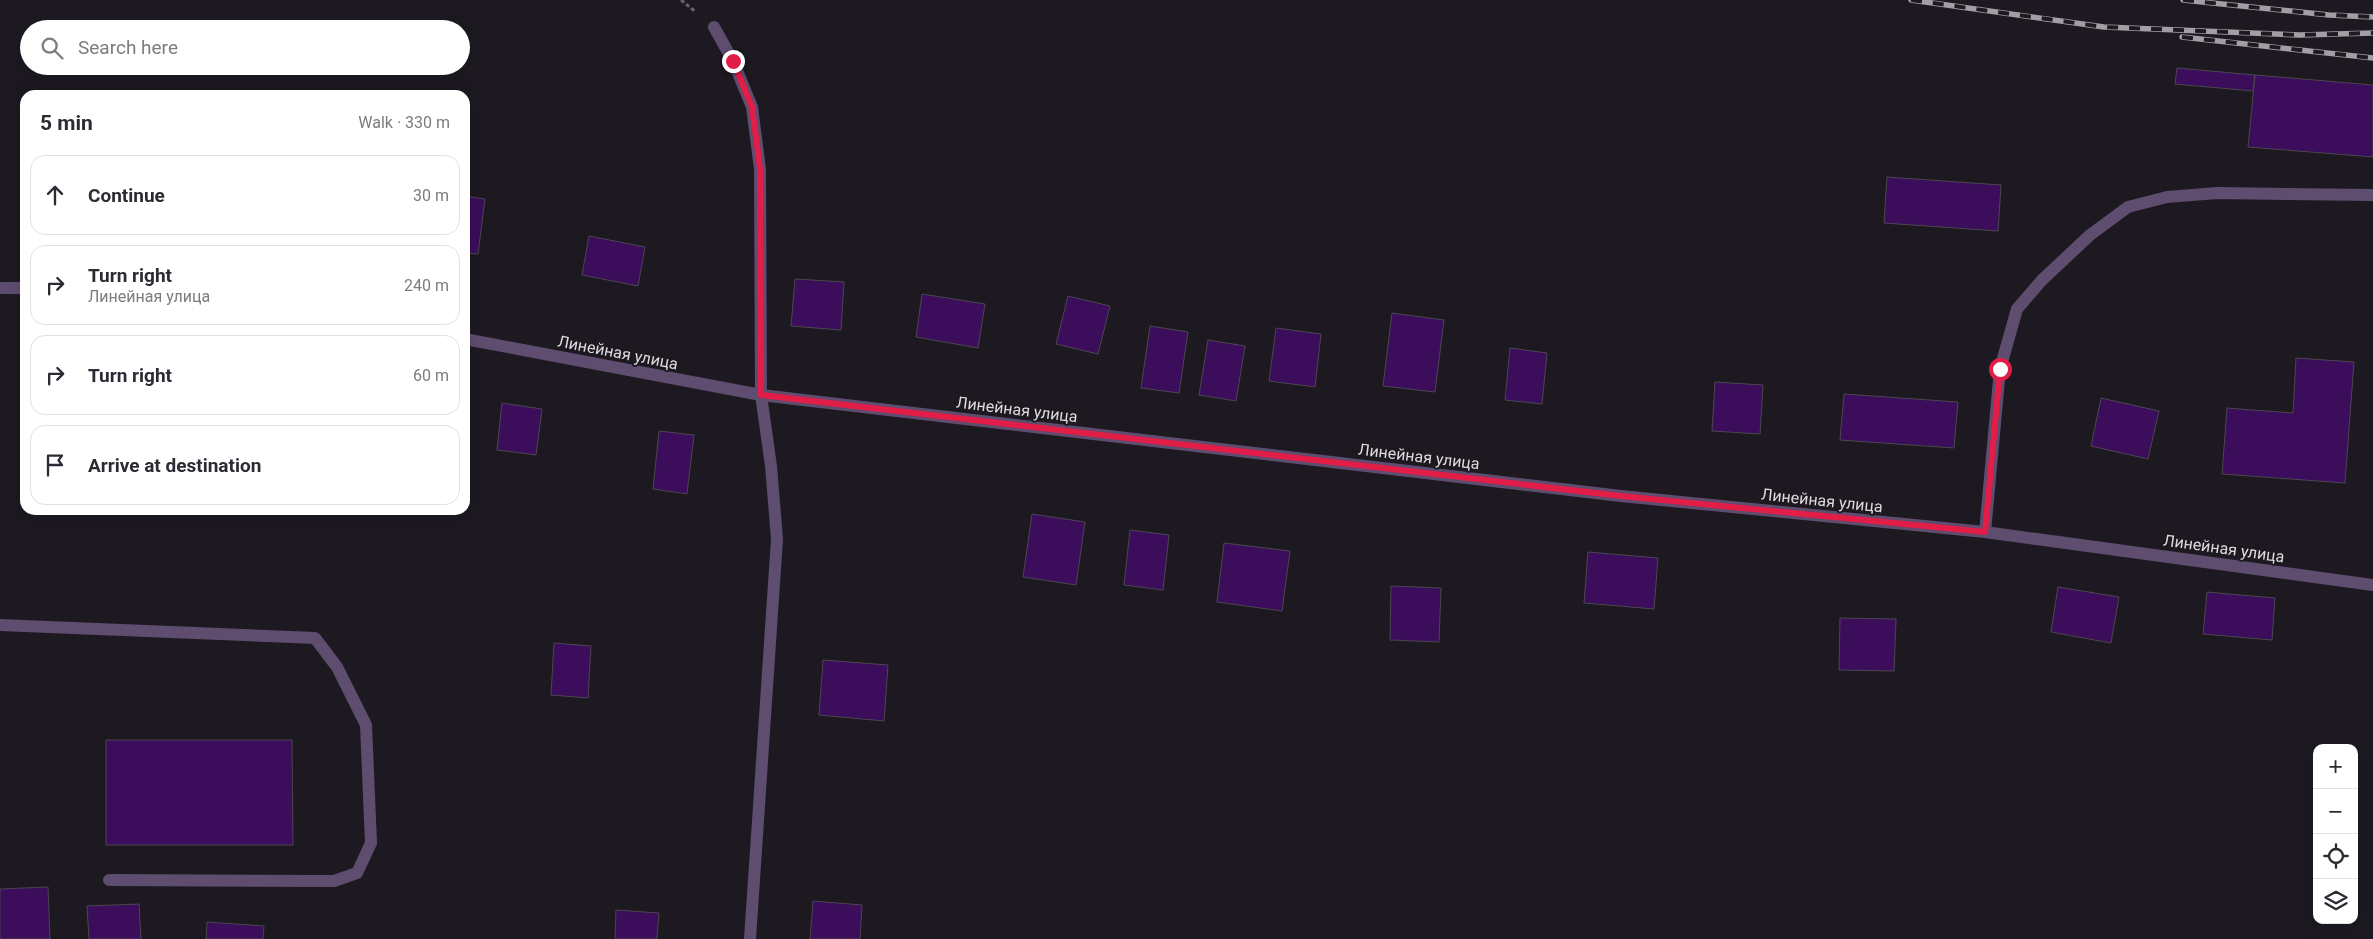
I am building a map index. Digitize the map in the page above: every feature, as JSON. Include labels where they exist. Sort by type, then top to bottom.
[{"type":"lane","points":[[714,27],[733,61],[752,107],[760,169],[761,395],[777,539],[750,939]]},
{"type":"lane","points":[[1985,532],[2000,369],[2017,309],[2042,280],[2090,235],[2128,207],[2167,197],[2216,194],[2373,194]]},
{"type":"lane","points":[[0,288],[20,288]]},
{"type":"lane","name":"Линейная улица","points":[[470,340],[761,395],[1621,496],[1985,532],[2373,584]]},
{"type":"lane","points":[[0,624],[315,638],[337,667],[366,725],[371,843],[357,873],[334,881],[109,880]]},
{"type":"building","points":[[2177,68],[2255,75],[2253,91],[2175,84]]},
{"type":"building","points":[[2255,75],[2373,85],[2373,157],[2248,147]]},
{"type":"building","points":[[1887,177],[2001,185],[1998,231],[1884,223]]},
{"type":"building","points":[[470,197],[485,199],[478,254],[470,253]]},
{"type":"building","points":[[589,236],[645,247],[638,286],[582,275]]},
{"type":"building","points":[[795,279],[844,282],[841,330],[791,326]]},
{"type":"building","points":[[922,294],[985,304],[978,348],[916,337]]},
{"type":"building","points":[[1068,296],[1110,306],[1098,354],[1056,344]]},
{"type":"building","points":[[1392,313],[1444,320],[1435,392],[1383,386]]},
{"type":"building","points":[[1150,326],[1188,332],[1179,393],[1141,388]]},
{"type":"building","points":[[1276,328],[1321,334],[1315,387],[1269,381]]},
{"type":"building","points":[[1208,340],[1245,346],[1236,401],[1199,395]]},
{"type":"building","points":[[1510,348],[1547,353],[1542,404],[1505,400]]},
{"type":"building","points":[[2296,358],[2354,362],[2345,483],[2222,474],[2227,408],[2293,413]]},
{"type":"building","points":[[1715,382],[1763,385],[1760,434],[1712,431]]},
{"type":"building","points":[[1844,394],[1958,402],[1954,448],[1840,440]]},
{"type":"building","points":[[2101,398],[2159,411],[2148,459],[2091,446]]},
{"type":"building","points":[[502,403],[542,409],[536,455],[497,450]]},
{"type":"building","points":[[659,431],[694,435],[687,494],[653,489]]},
{"type":"building","points":[[1032,514],[1085,522],[1076,585],[1023,577]]},
{"type":"building","points":[[1130,530],[1169,535],[1163,590],[1124,585]]},
{"type":"building","points":[[1224,543],[1290,551],[1282,611],[1217,602]]},
{"type":"building","points":[[1588,552],[1658,558],[1654,609],[1584,603]]},
{"type":"building","points":[[1391,586],[1441,588],[1439,642],[1390,640]]},
{"type":"building","points":[[2058,587],[2119,597],[2111,643],[2051,632]]},
{"type":"building","points":[[2207,592],[2275,598],[2272,640],[2203,634]]},
{"type":"building","points":[[1840,618],[1896,619],[1894,671],[1839,670]]},
{"type":"building","points":[[554,643],[591,646],[588,698],[551,695]]},
{"type":"building","points":[[823,660],[888,665],[884,721],[819,715]]},
{"type":"building","points":[[106,740],[292,740],[293,845],[106,845]]},
{"type":"building","points":[[48,887],[50,939],[0,939],[0,889]]},
{"type":"building","points":[[813,901],[862,905],[860,939],[810,939]]},
{"type":"building","points":[[139,904],[141,939],[89,939],[87,906]]},
{"type":"building","points":[[616,910],[659,913],[657,939],[615,939]]},
{"type":"building","points":[[207,922],[264,926],[263,939],[206,939]]},
{"type":"railway","points":[[1911,0],[2104,27],[2300,35],[2373,33]]},
{"type":"railway","points":[[2183,0],[2329,15],[2373,17]]},
{"type":"railway","points":[[2182,37],[2373,58]]},
{"type":"route","points":[[733,61],[752,107],[760,169],[761,395],[1621,496],[1985,532],[2000,369]]}]
